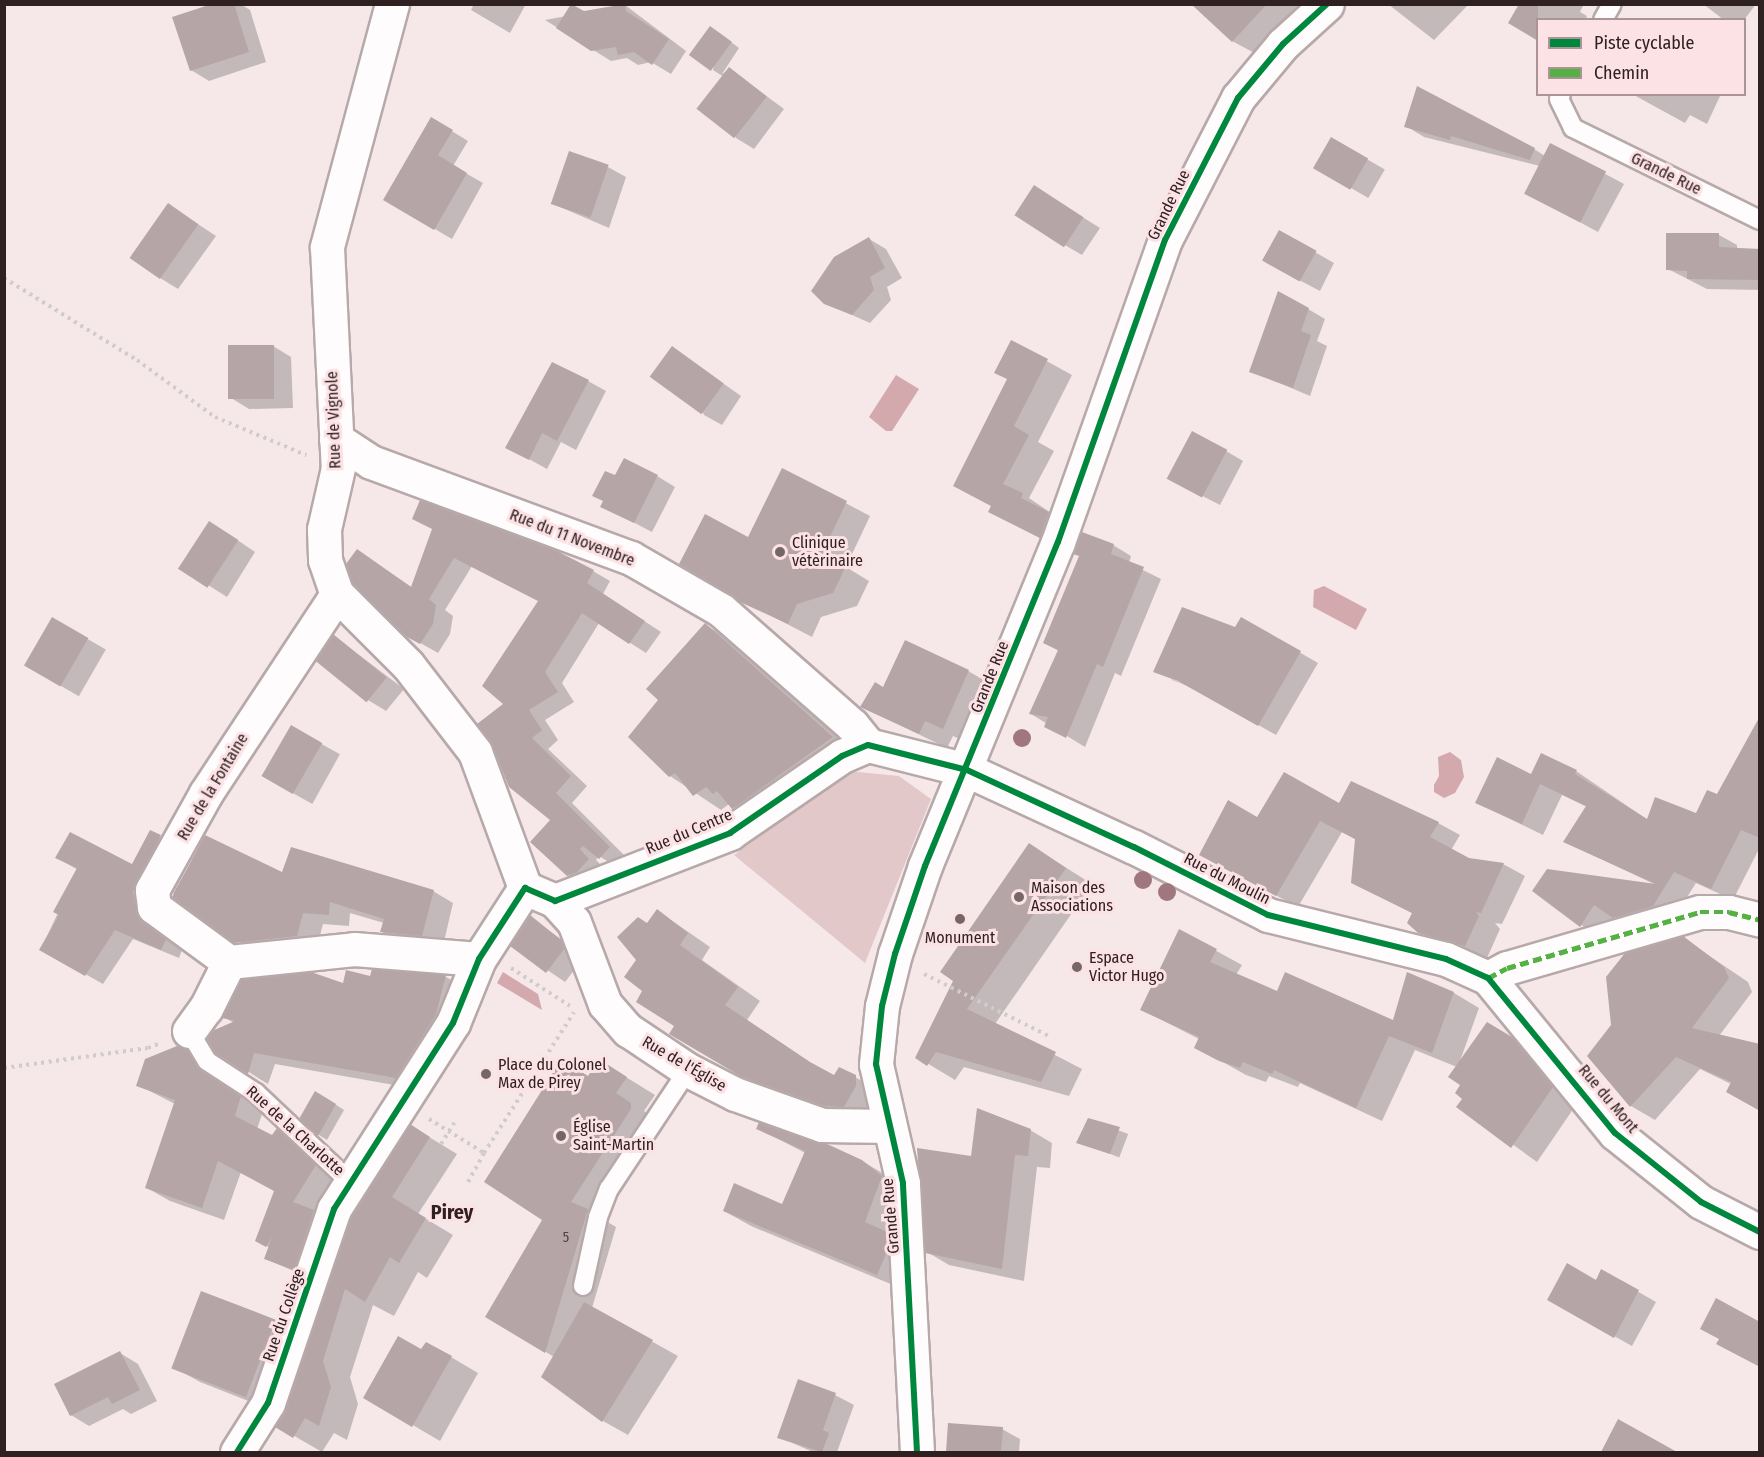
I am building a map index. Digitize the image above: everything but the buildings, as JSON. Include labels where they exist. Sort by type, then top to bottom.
[{"type":"street","name":"Rue de Vignole","points":[[392,4],[327,248],[337,453],[324,529],[325,560],[337,594],[408,664],[475,752],[525,888]]},
{"type":"street","name":"Grande Rue","points":[[917,1452],[903,1183],[876,1064],[882,1006],[894,958],[925,866],[967,770],[1058,542],[1165,240],[1238,98],[1283,44],[1327,4]]},
{"type":"street","name":"Rue du 11 Novembre","points":[[337,453],[371,462],[631,558],[721,610],[852,725],[868,745]]},
{"type":"street","name":"Rue de la Fontaine","points":[[229,962],[154,907],[152,890],[206,794],[337,594]]},
{"type":"street","points":[[868,745],[967,770]]},
{"type":"street","name":"Rue du Centre","points":[[555,901],[730,833],[842,756],[868,745]]},
{"type":"street","name":"Rue du Moulin","points":[[967,770],[1134,847],[1268,915],[1446,959],[1488,978]]},
{"type":"street","points":[[350,1182],[400,1101],[453,1023],[479,959],[525,888],[555,901]]},
{"type":"street","name":"Rue de l'Église","points":[[555,901],[574,922],[614,1017],[688,1070],[735,1094],[822,1125],[889,1126]]},
{"type":"street","points":[[1488,978],[1507,968],[1700,912],[1729,912],[1760,920]]},
{"type":"street","points":[[189,1031],[206,1008],[229,962],[354,949],[479,959]]},
{"type":"street","name":"Rue du Mont","points":[[1488,978],[1615,1133],[1701,1202],[1760,1233]]},
{"type":"street","name":"Rue du Collège","points":[[237,1452],[268,1403],[334,1209],[350,1182]]},
{"type":"lane","points":[[1605,18],[1612,4]]},
{"type":"lane","name":"Grande Rue","points":[[1560,96],[1559,99],[1573,128],[1760,220]]},
{"type":"lane","name":"Rue de la Charlotte","points":[[189,1031],[207,1061],[256,1093],[350,1182]]},
{"type":"lane","points":[[583,1286],[598,1217],[609,1189],[688,1070]]},
{"type":"path","points":[[4,278],[136,360],[215,417],[337,453]]},
{"type":"path","points":[[894,958],[1049,1036]]},
{"type":"path","points":[[468,1182],[575,1009],[502,963],[479,959]]},
{"type":"path","points":[[4,1068],[148,1048],[189,1031]]},
{"type":"path","points":[[400,1101],[484,1154]]},
{"type":"path","points":[[441,1144],[453,1123]]},
{"type":"shaded area","points":[[896,375],[919,389],[892,431],[886,431],[869,417]]},
{"type":"shaded area","points":[[1324,586],[1367,609],[1356,630],[1313,607],[1314,590]]},
{"type":"shaded area","points":[[1450,752],[1461,760],[1464,777],[1455,793],[1444,798],[1434,792],[1434,785],[1439,776],[1438,757]]},
{"type":"shaded area","points":[[848,771],[899,776],[931,799],[865,963],[734,855]]},
{"type":"shaded area","points":[[503,972],[538,994],[542,1010],[497,983]]},
{"type":"marked path","points":[[1488,978],[1507,968],[1700,912],[1729,912],[1760,920]]},
{"type":"cycle path","points":[[917,1452],[903,1183],[876,1064],[882,1006],[895,954],[925,866],[1058,542],[1165,240],[1238,98],[1283,44],[1327,4]]},
{"type":"cycle path","points":[[237,1452],[268,1403],[334,1209],[453,1023],[479,959],[525,888],[555,901],[730,833],[842,756],[868,745],[967,770],[1134,847],[1268,915],[1446,959],[1488,978],[1615,1133],[1701,1202],[1760,1232]]},
{"type":"place","name":"Clinique vétèrinaire","points":[[780,552]]},
{"type":"place","name":"Maison des Associations","points":[[1019,897]]},
{"type":"place","name":"Monument","points":[[960,919]]},
{"type":"place","name":"Espace Victor Hugo","points":[[1077,967]]},
{"type":"place","name":"Place du Colonel Max de Pirey","points":[[486,1074]]},
{"type":"place","name":"Église Saint-Martin","points":[[561,1136]]},
{"type":"district","name":"Pirey","points":[[452,1212]]}]
